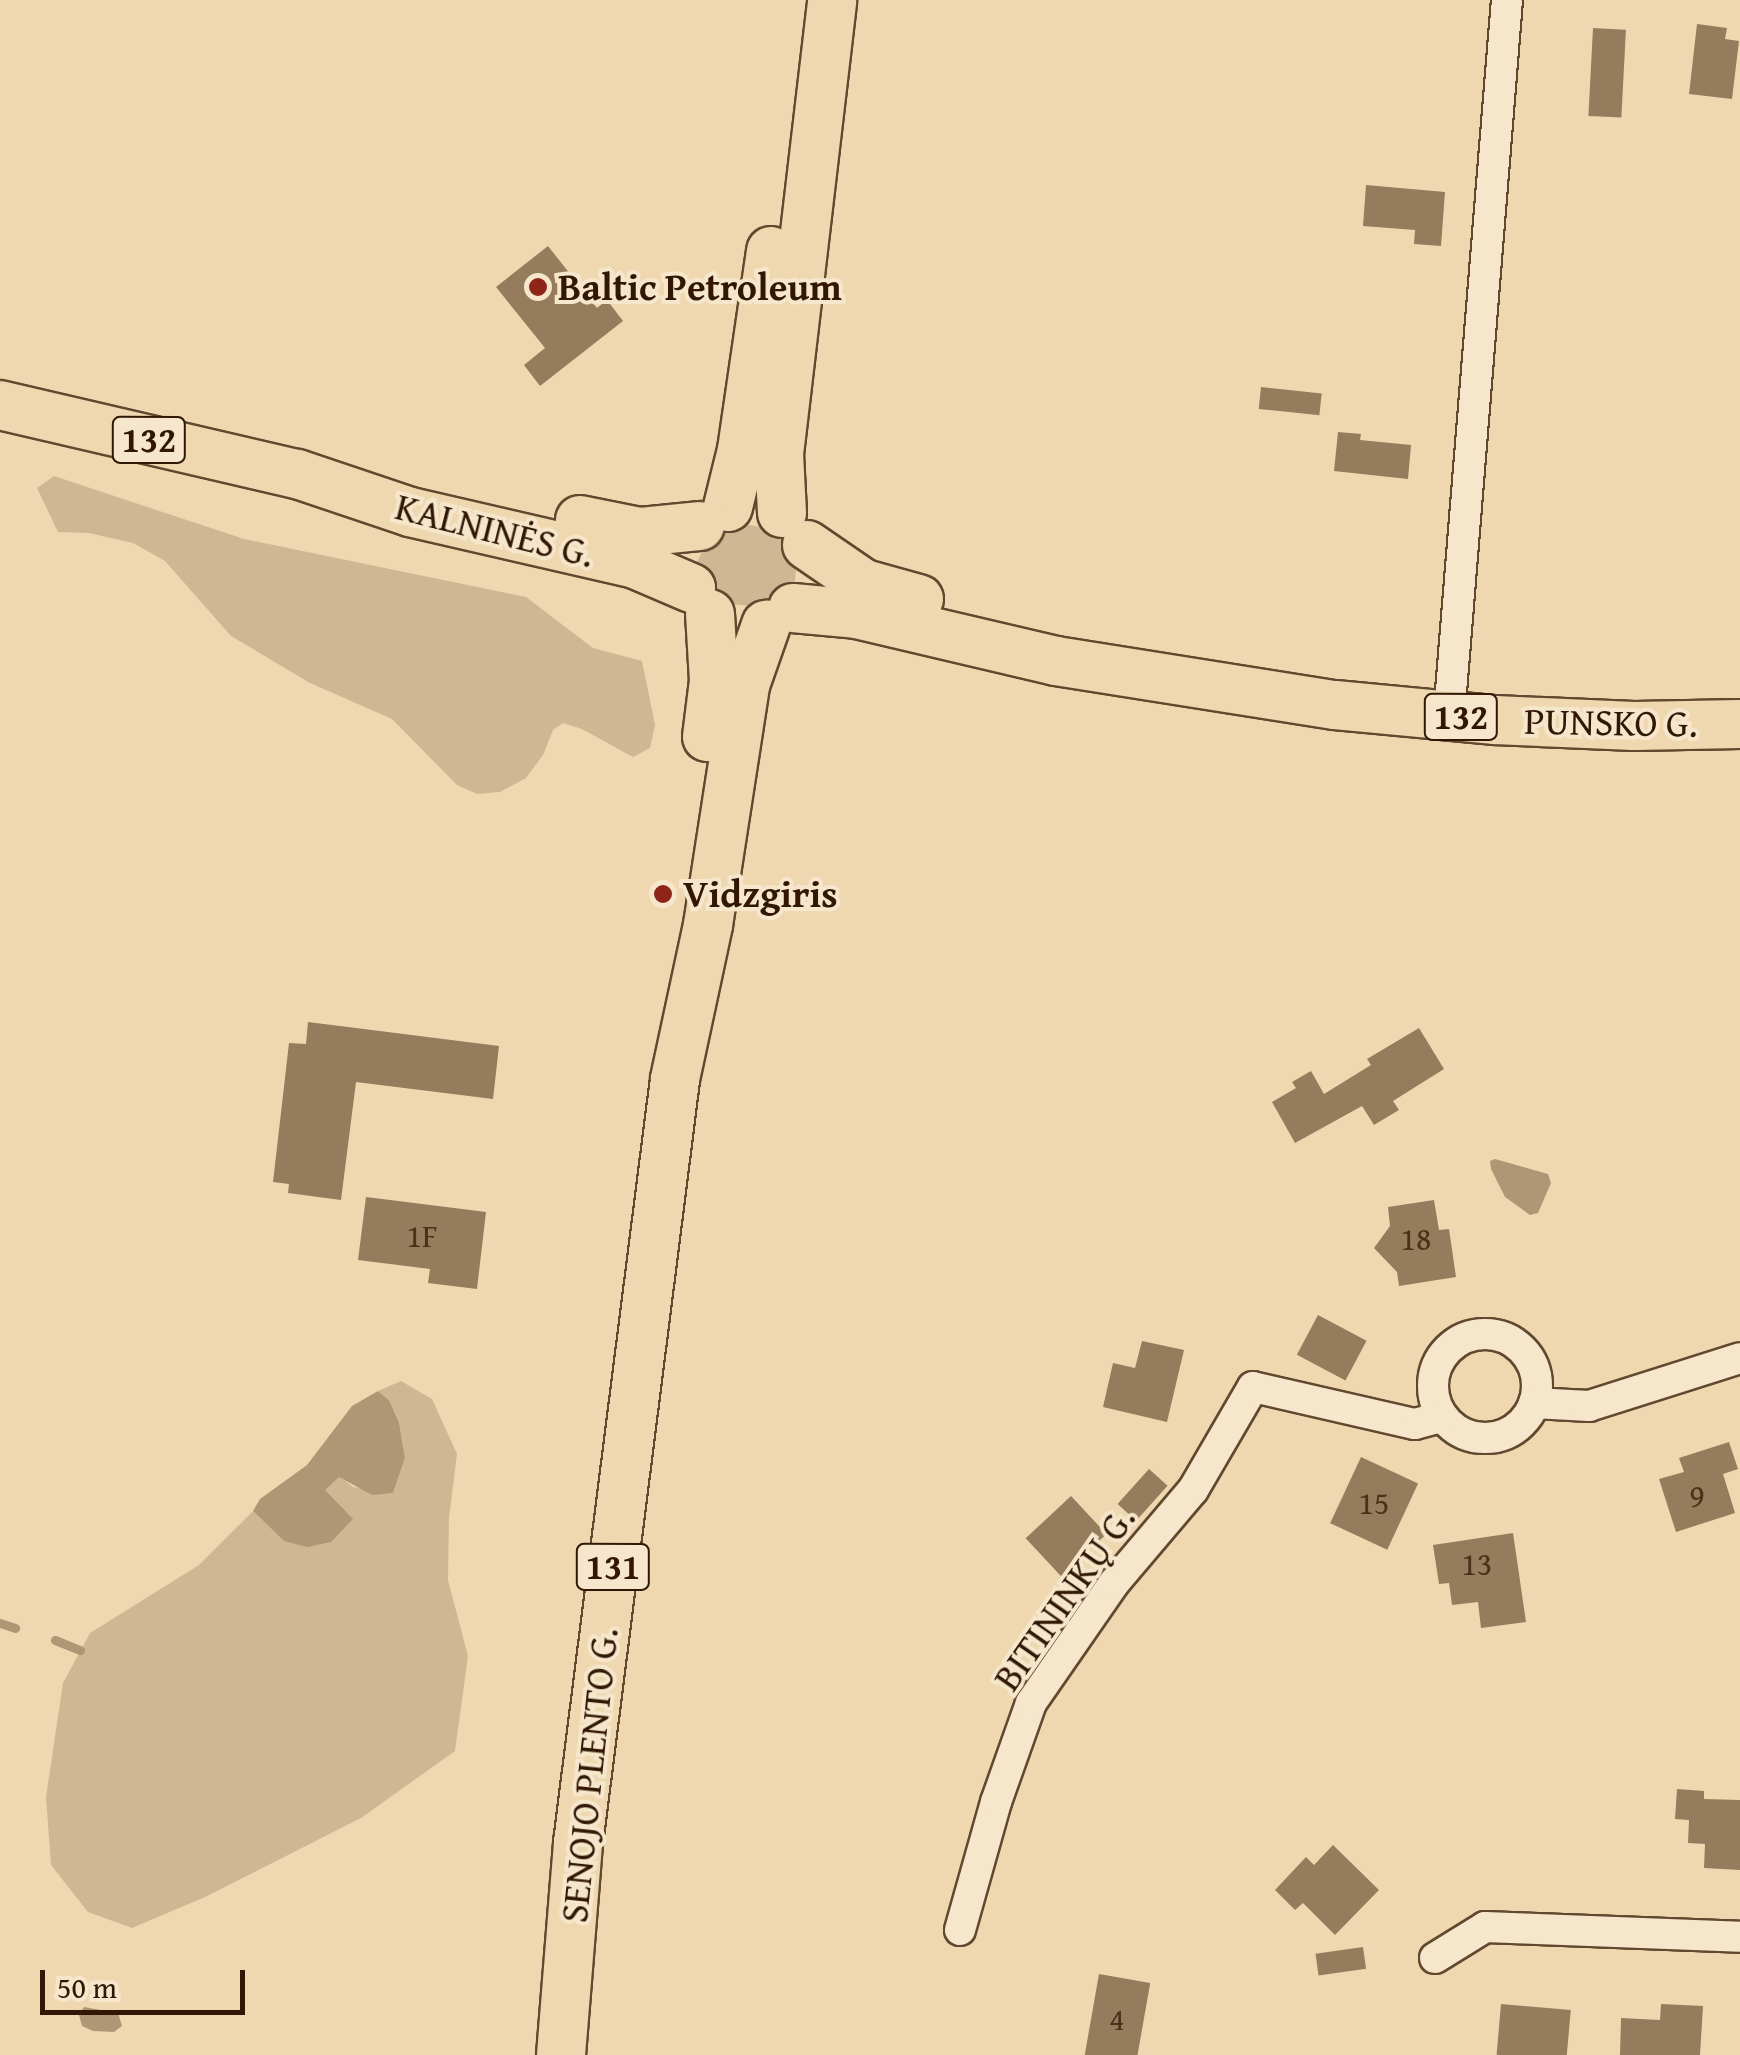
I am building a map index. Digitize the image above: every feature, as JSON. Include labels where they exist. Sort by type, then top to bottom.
[{"type":"main road","points":[[808,0],[742,450],[714,516],[690,545],[686,567],[700,601],[746,627],[779,616],[806,589],[810,568],[795,529],[779,454],[832,0]]},
{"type":"main road","name":"KALNINĖS G.","points":[[0,406],[297,474],[410,512],[635,564],[700,601]]},
{"type":"main road","name":"KALNINĖS G.","points":[[297,474],[416,488],[640,532],[714,516]]},
{"type":"main road","points":[[714,516],[765,506],[795,529]]},
{"type":"main road","name":"PUNSKO G.","points":[[795,529],[864,584],[1062,638],[1185,680]]},
{"type":"main road","name":"SENOJO PLENTO G.","points":[[561,2055],[578,1843],[675,1079],[683,917],[714,681],[700,601]]},
{"type":"main road","name":"PUNSKO G.","points":[[779,616],[856,614],[1056,661],[1335,705],[1634,726],[1740,724]]},
{"type":"main road","name":"SENOJO PLENTO G.","points":[[675,1079],[708,925],[745,685],[779,616]]},
{"type":"street","points":[[1449,716],[1507,0]]},
{"type":"street","points":[[1485,1334],[1501,1336],[1527,1356],[1534,1370],[1534,1403],[1527,1417],[1501,1436],[1468,1436],[1442,1417],[1432,1386],[1442,1355],[1454,1344],[1485,1334]]},
{"type":"street","points":[[1534,1403],[1589,1406],[1740,1358]]},
{"type":"street","name":"BITININKŲ G.","points":[[960,1930],[996,1802],[1031,1703],[1114,1583],[1193,1490],[1253,1386],[1414,1424],[1442,1417]]},
{"type":"street","points":[[1436,1958],[1485,1927],[1740,1937]]},
{"type":"shaded area","points":[[54,476],[244,539],[526,597],[593,648],[642,661],[655,725],[650,748],[633,757],[563,723],[553,730],[543,755],[526,778],[500,792],[477,794],[457,785],[392,719],[310,683],[231,636],[165,561],[133,543],[89,533],[58,532],[37,488]]},
{"type":"shaded area","points":[[738,523],[772,529],[789,541],[797,560],[794,589],[763,607],[728,604],[713,595],[696,565],[707,539],[720,527]]},
{"type":"shaded area","points":[[1495,1159],[1548,1174],[1551,1183],[1538,1213],[1530,1215],[1505,1197],[1491,1169],[1490,1161]]},
{"type":"shaded area","points":[[401,1381],[432,1399],[457,1454],[449,1518],[448,1580],[468,1656],[455,1751],[361,1818],[205,1897],[132,1928],[88,1912],[51,1865],[46,1797],[63,1683],[90,1633],[199,1565],[253,1511],[284,1541],[337,1507],[324,1490],[339,1476],[353,1487],[393,1493],[405,1458],[399,1421],[389,1400],[378,1391]]},
{"type":"shaded area","points":[[378,1391],[389,1400],[399,1422],[405,1458],[393,1493],[372,1495],[339,1477],[325,1490],[353,1519],[331,1542],[307,1547],[284,1541],[253,1511],[260,1499],[307,1465],[352,1406]]},
{"type":"shaded area","points":[[84,2007],[118,2013],[122,2026],[114,2032],[82,2026],[79,2015]]},
{"type":"building","points":[[1697,24],[1727,28],[1725,39],[1739,41],[1732,99],[1689,94]]},
{"type":"building","points":[[1593,28],[1626,30],[1621,118],[1588,116]]},
{"type":"building","points":[[1366,185],[1445,192],[1441,246],[1414,244],[1415,230],[1363,226]]},
{"type":"building","points":[[548,246],[597,308],[607,300],[623,321],[540,386],[524,365],[545,348],[496,287]]},
{"type":"building","points":[[1261,387],[1322,393],[1319,415],[1259,409]]},
{"type":"building","points":[[1338,432],[1361,434],[1360,440],[1411,445],[1408,479],[1334,471]]},
{"type":"building","points":[[308,1022],[499,1046],[493,1099],[356,1082],[341,1200],[288,1193],[289,1184],[273,1182],[289,1043],[306,1044]]},
{"type":"building","points":[[1419,1028],[1444,1069],[1393,1101],[1399,1110],[1374,1125],[1362,1106],[1295,1143],[1272,1102],[1296,1088],[1292,1082],[1311,1071],[1324,1094],[1371,1065],[1367,1059]]},
{"type":"building","points":[[366,1197],[486,1212],[477,1289],[428,1283],[430,1269],[358,1260]]},
{"type":"building","points":[[1434,1200],[1439,1230],[1449,1229],[1456,1277],[1399,1286],[1397,1272],[1374,1248],[1390,1226],[1388,1207]]},
{"type":"building","points":[[1318,1315],[1367,1341],[1345,1381],[1297,1355]]},
{"type":"building","points":[[1142,1341],[1184,1350],[1167,1422],[1103,1407],[1113,1363],[1135,1368]]},
{"type":"building","points":[[1729,1442],[1738,1469],[1723,1474],[1735,1513],[1676,1532],[1659,1479],[1684,1472],[1679,1458]]},
{"type":"building","points":[[1361,1457],[1418,1484],[1387,1550],[1330,1523]]},
{"type":"building","points":[[1149,1469],[1168,1486],[1136,1521],[1118,1504]]},
{"type":"building","points":[[1071,1496],[1106,1534],[1061,1576],[1026,1538]]},
{"type":"building","points":[[1513,1533],[1526,1622],[1481,1628],[1478,1602],[1452,1605],[1449,1583],[1439,1584],[1433,1545]]},
{"type":"building","points":[[1677,1789],[1704,1791],[1704,1799],[1740,1800],[1740,1870],[1704,1868],[1705,1844],[1688,1843],[1689,1820],[1675,1819]]},
{"type":"building","points":[[1333,1845],[1379,1890],[1335,1935],[1303,1903],[1295,1910],[1275,1890],[1306,1857],[1314,1865]]},
{"type":"building","points":[[1363,1947],[1366,1969],[1319,1975],[1315,1954]]},
{"type":"building","points":[[1099,1974],[1150,1983],[1138,2055],[1085,2055]]},
{"type":"building","points":[[1501,2004],[1571,2010],[1567,2055],[1497,2055]]},
{"type":"building","points":[[1661,2004],[1703,2006],[1700,2055],[1620,2055],[1621,2018],[1660,2020]]},
{"type":"waterway","points":[[0,1623],[15,1628]]},
{"type":"waterway","points":[[55,1640],[80,1650]]},
{"type":"place","name":"Baltic Petroleum","points":[[538,287]]},
{"type":"place","name":"Vidzgiris","points":[[663,894]]}]
